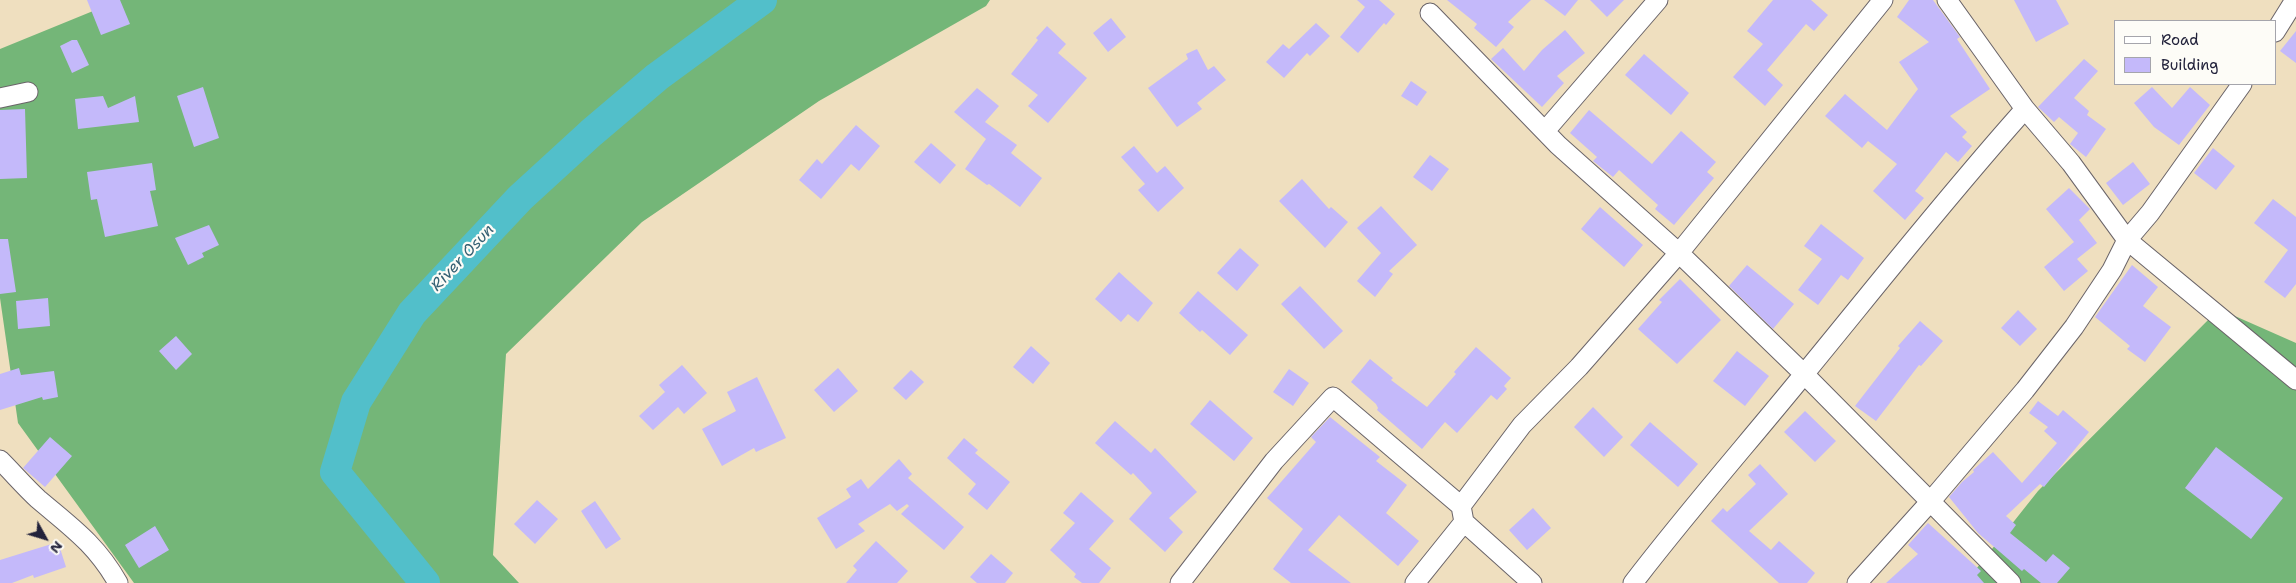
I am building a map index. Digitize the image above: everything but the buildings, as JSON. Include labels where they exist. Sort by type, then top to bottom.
[{"type":"street","points":[[1545,131],[1658,0]]},
{"type":"street","points":[[1415,583],[1522,425],[1579,366],[1680,253],[1883,0]]},
{"type":"street","points":[[1947,0],[2025,109],[2071,163],[2127,240],[2296,380]]},
{"type":"street","points":[[2276,30],[2295,0]]},
{"type":"street","points":[[1430,13],[1545,131],[1680,253],[1804,374],[2011,583]]},
{"type":"street","points":[[1857,583],[1930,502],[2025,390],[2074,327],[2112,270],[2127,240],[2150,213],[2241,85]]},
{"type":"street","points":[[0,98],[28,92]]},
{"type":"street","points":[[1633,583],[1682,519],[1950,196],[2025,109]]},
{"type":"street","points":[[1180,583],[1274,461],[1333,397],[1462,514],[1532,583]]},
{"type":"street","points":[[0,460],[37,498],[79,532],[107,562],[118,583]]},
{"type":"green space","points":[[120,0],[990,0],[986,6],[819,101],[642,222],[506,354],[493,555],[519,583],[134,583],[18,423],[0,298],[0,49]]},
{"type":"green space","points":[[2219,309],[2296,343],[2296,583],[1965,583],[2038,491]]},
{"type":"waterway","name":"River Osun","points":[[425,583],[335,472],[356,402],[412,313],[520,198],[591,133],[657,77],[762,0]]}]
